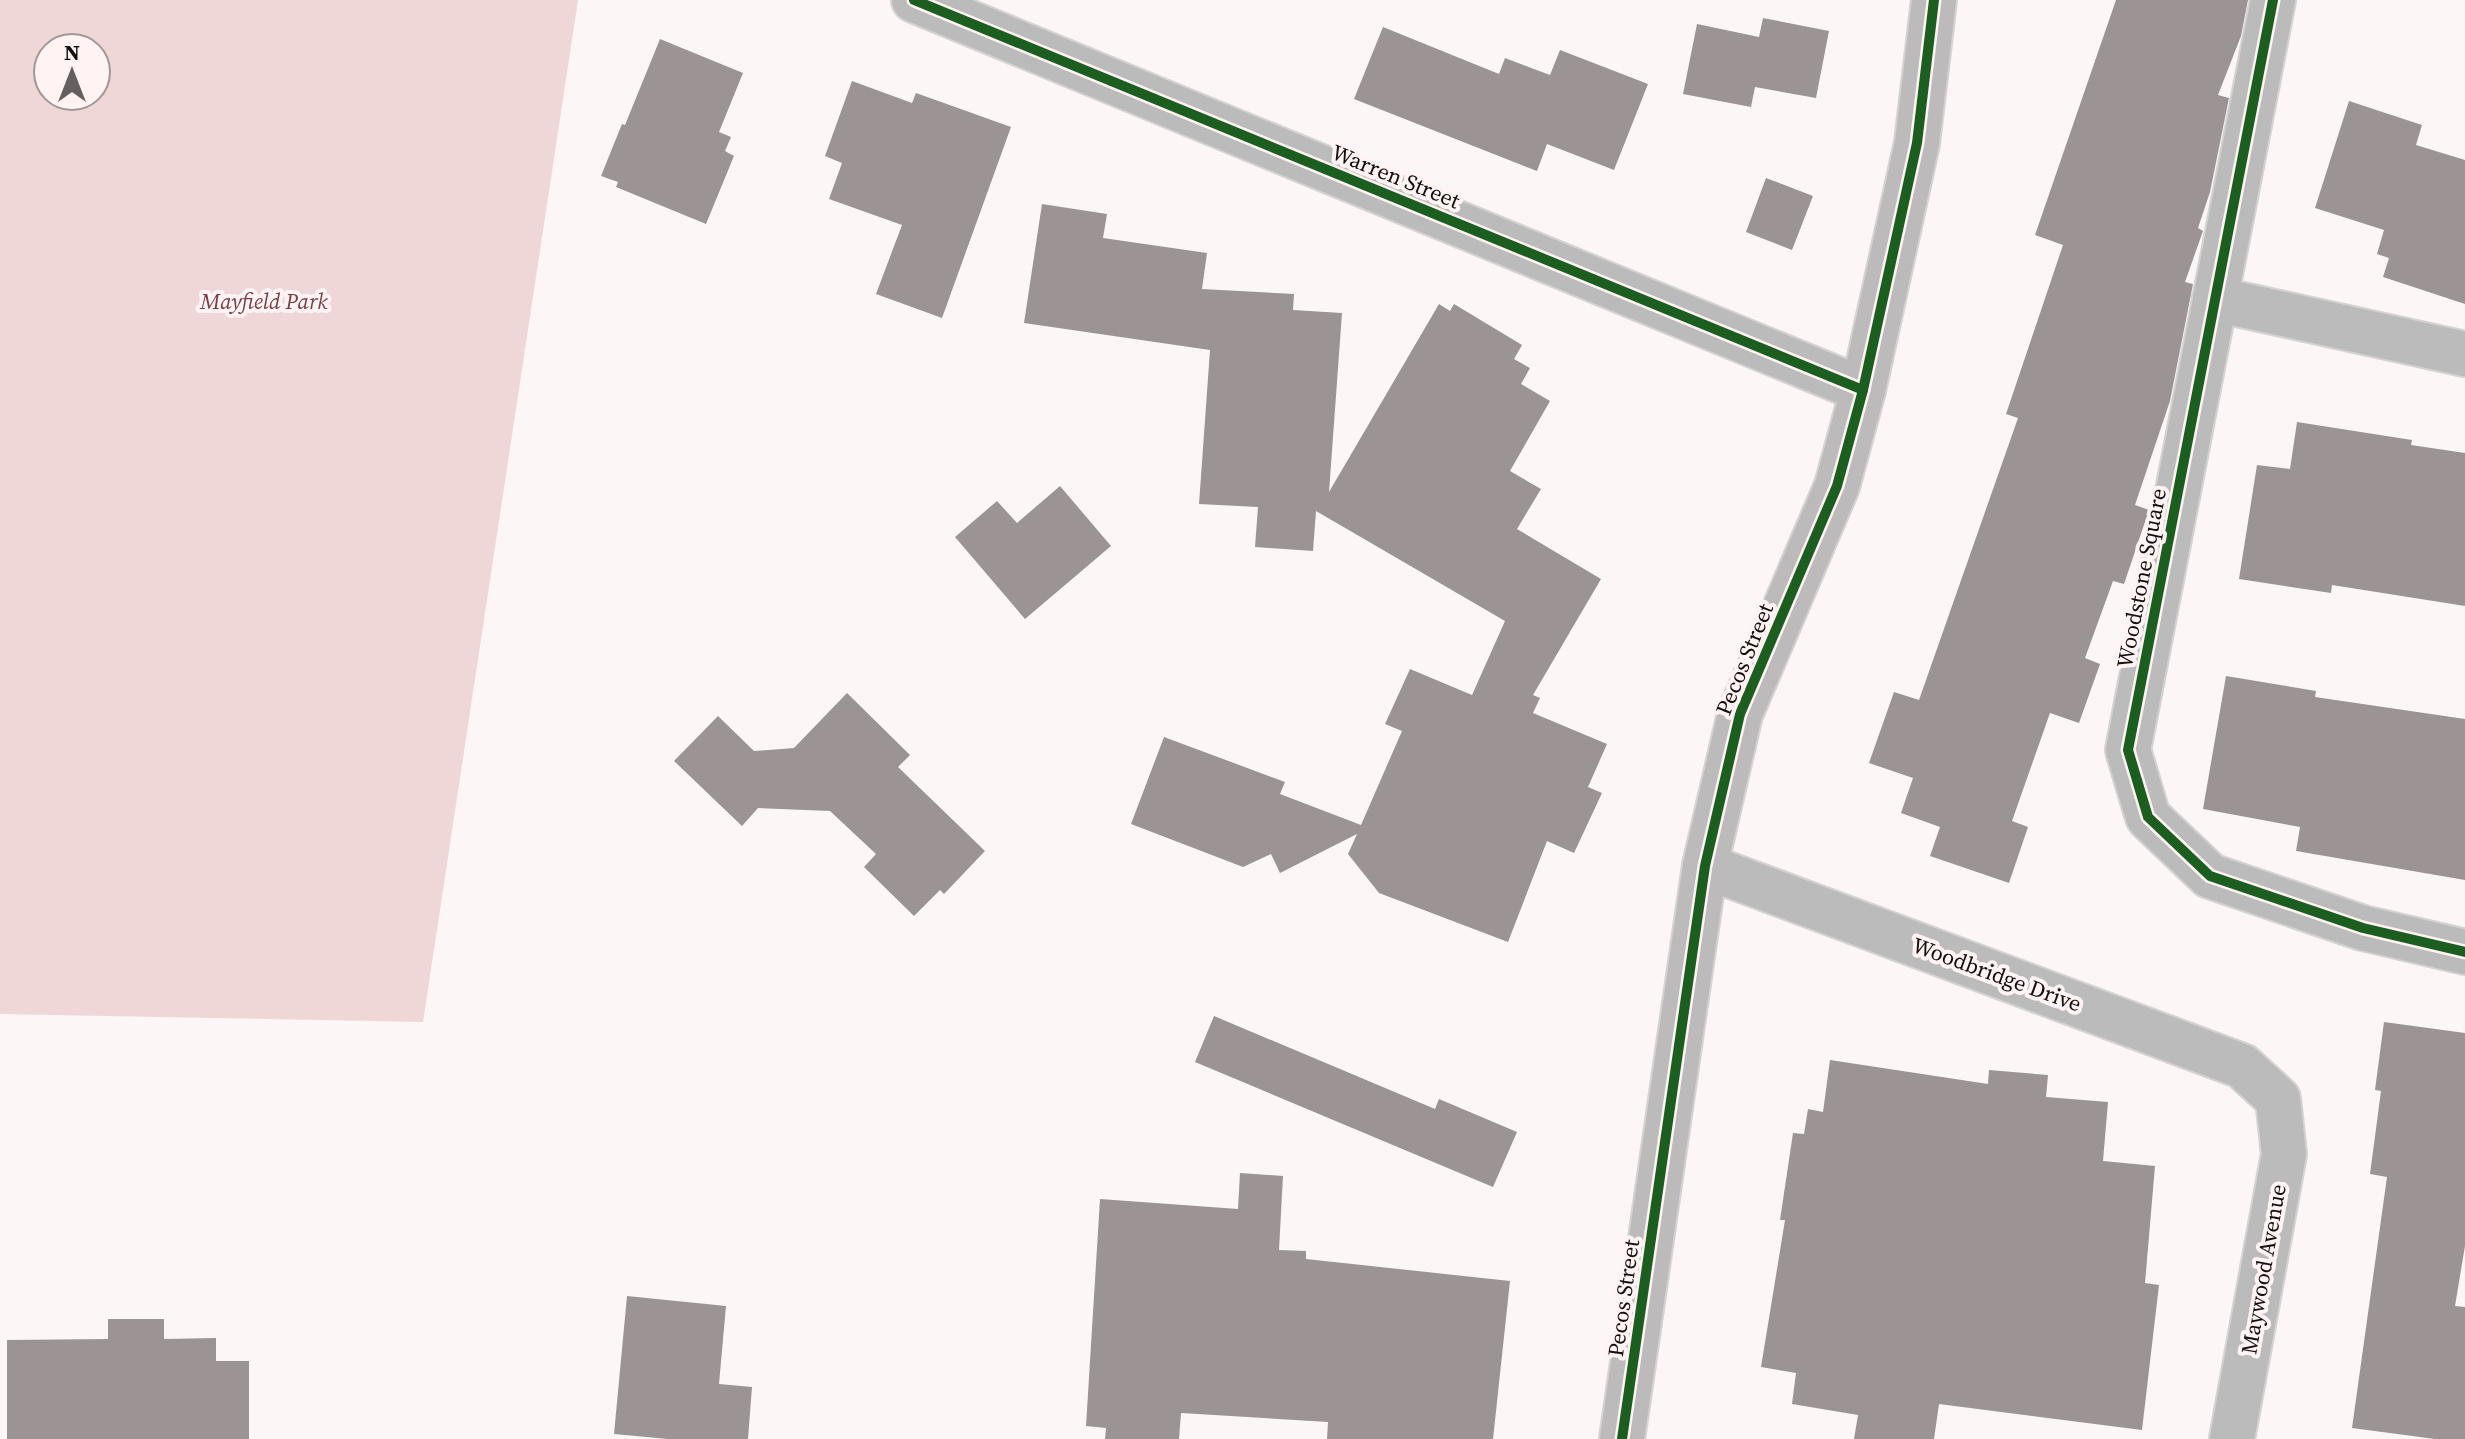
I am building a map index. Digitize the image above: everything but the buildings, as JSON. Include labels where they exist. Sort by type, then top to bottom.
[{"type":"street","name":"Warren Street","points":[[914,0],[1863,390]]},
{"type":"street","name":"Pecos Street","points":[[1622,1439],[1705,866],[1740,714],[1837,486],[1863,390],[1917,143],[1934,0]]},
{"type":"street","name":"Woodstone Square","points":[[2273,0],[2128,750],[2148,817],[2210,876],[2363,928],[2465,952]]},
{"type":"street","points":[[2215,299],[2465,354]]},
{"type":"street","name":"Woodbridge Drive","points":[[1705,866],[2242,1066],[2278,1099]]},
{"type":"street","name":"Maywood Avenue","points":[[2232,1439],[2284,1154],[2278,1099]]},
{"type":"green space","name":"Mayfield Park","points":[[0,0],[578,0],[423,1022],[0,1014]]},
{"type":"cycle path","points":[[914,0],[1863,390]]},
{"type":"cycle path","points":[[1622,1439],[1705,866],[1740,714],[1837,486],[1863,390],[1917,143],[1934,0]]},
{"type":"cycle path","points":[[2273,0],[2128,750],[2148,817],[2210,876],[2363,928],[2465,952]]}]
